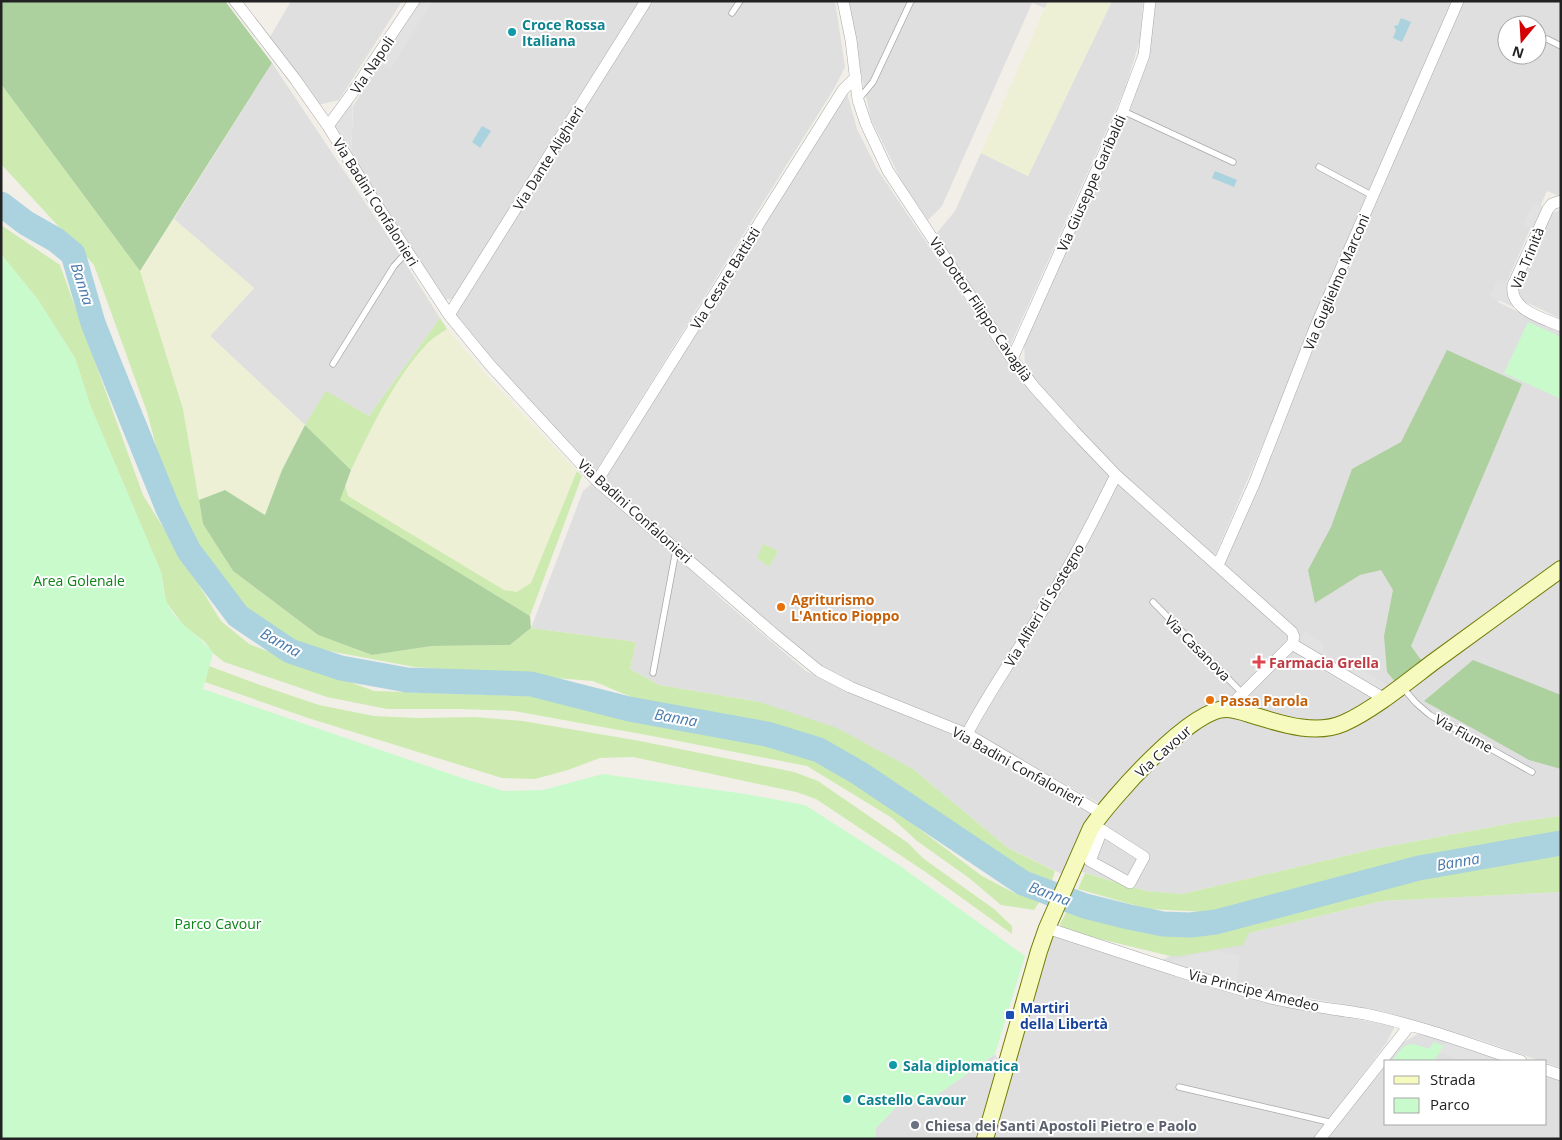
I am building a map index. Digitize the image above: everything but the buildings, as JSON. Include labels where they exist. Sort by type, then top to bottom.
[{"type":"street","name":"Via Badini Confalonieri","points":[[235,1],[295,79],[328,126],[449,315],[490,365],[598,481],[819,671],[850,687],[967,734],[1101,813]]},
{"type":"street","name":"Via Napoli","points":[[328,126],[354,92],[414,1]]},
{"type":"street","name":"Via Dante Alighieri","points":[[449,315],[646,1]]},
{"type":"street","name":"Via Dottor Filippo Cavaglià","points":[[843,1],[851,40],[858,100],[866,124],[888,171],[1012,359],[1073,430],[1116,474],[1292,632],[1294,637],[1292,644]]},
{"type":"street","name":"Via Giuseppe Garibaldi","points":[[1012,359],[1123,111],[1144,55],[1150,1]]},
{"type":"street","name":"Via Guglielmo Marconi","points":[[1218,565],[1254,484],[1315,328],[1458,1]]},
{"type":"street","name":"Via Cesare Battisti","points":[[598,481],[843,90],[856,77]]},
{"type":"street","name":"Via Trinità","points":[[1561,201],[1552,204],[1548,209],[1513,285],[1512,292],[1514,300],[1522,307],[1561,326]]},
{"type":"street","name":"Via Alfieri di Sostegno","points":[[967,734],[981,707],[1059,584],[1088,532],[1116,474]]},
{"type":"street","points":[[1227,709],[1295,726],[1322,728],[1345,722],[1401,686],[1561,569]]},
{"type":"street","points":[[1227,709],[1292,644],[1384,698]]},
{"type":"street","name":"Via Cavour","points":[[985,1139],[1039,951],[1049,925],[1082,864],[1091,828],[1101,813],[1124,787],[1175,737],[1214,712],[1227,709]]},
{"type":"street","points":[[1102,830],[1144,857],[1130,883],[1082,864],[1102,830]]},
{"type":"street","name":"Via Principe Amedeo","points":[[1049,925],[1140,959],[1247,991],[1299,1004],[1364,1014],[1518,1060]]},
{"type":"street","points":[[1320,1139],[1409,1026]]},
{"type":"street","points":[[1547,1070],[1561,1075]]},
{"type":"lane","points":[[732,14],[740,1]]},
{"type":"lane","points":[[858,100],[873,82],[911,1]]},
{"type":"lane","points":[[1547,39],[1561,46]]},
{"type":"lane","points":[[1123,111],[1233,162]]},
{"type":"lane","points":[[1318,167],[1373,196]]},
{"type":"lane","points":[[333,364],[394,266],[407,252]]},
{"type":"lane","points":[[653,673],[676,549]]},
{"type":"lane","name":"Via Casanova","points":[[1153,602],[1243,694]]},
{"type":"lane","name":"Via Fiume","points":[[1401,686],[1416,704],[1430,715],[1532,772]]},
{"type":"lane","points":[[1179,1086],[1333,1123]]},
{"type":"shaded area","points":[[291,1],[402,1],[339,100],[318,105],[270,37]]},
{"type":"shaded area","points":[[413,1],[433,1],[390,69],[376,60]]},
{"type":"shaded area","points":[[419,1],[640,1],[456,298],[444,300],[351,160],[353,106]]},
{"type":"shaded area","points":[[649,1],[835,1],[845,67],[835,87],[596,471],[537,412],[454,315]]},
{"type":"shaded area","points":[[849,1],[1048,1],[1045,8],[1032,3],[942,206],[928,220],[902,182],[871,119],[860,70]]},
{"type":"shaded area","points":[[1112,1],[1143,1],[1140,40],[1125,89],[1010,346],[936,234],[955,211],[981,153],[1028,176]]},
{"type":"shaded area","points":[[1156,1],[1453,1],[1214,558],[1114,468],[1025,369],[1024,337],[1131,103],[1148,59]]},
{"type":"shaded area","points":[[1461,1],[1561,1],[1561,197],[1547,191],[1498,302],[1561,333],[1561,560],[1383,694],[1296,641],[1223,565],[1276,441],[1374,200]]},
{"type":"shaded area","points":[[272,63],[399,253],[440,318],[369,416],[326,392],[305,425],[210,336],[254,288],[174,219]]},
{"type":"shaded area","points":[[353,92],[351,165],[328,127]]},
{"type":"shaded area","points":[[847,93],[857,129],[877,169],[1012,370],[1063,428],[1111,475],[1065,570],[966,730],[861,688],[825,670],[800,653],[604,478]]},
{"type":"shaded area","points":[[1533,203],[1548,209],[1538,231],[1523,224]]},
{"type":"shaded area","points":[[1561,209],[1561,319],[1517,298],[1516,287],[1551,214]]},
{"type":"shaded area","points":[[1498,279],[1513,285],[1522,307],[1513,307],[1490,296]]},
{"type":"shaded area","points":[[1118,480],[1291,635],[1290,643],[1245,687],[1102,805],[972,732],[1077,563]]},
{"type":"shaded area","points":[[591,484],[806,671],[842,689],[917,720],[959,734],[1092,810],[1082,837],[1062,874],[1008,848],[913,769],[760,702],[659,685],[630,669],[636,642],[531,628],[583,491]]},
{"type":"shaded area","points":[[1561,578],[1561,816],[1524,821],[1374,849],[1182,894],[1146,891],[1079,871],[1105,814],[1166,750],[1202,722],[1225,715],[1324,735]]},
{"type":"shaded area","points":[[1305,632],[1324,645],[1322,650],[1340,662],[1343,658],[1391,687],[1382,692],[1299,641]]},
{"type":"shaded area","points":[[1291,648],[1373,698],[1344,715],[1317,722],[1269,717],[1243,697]]},
{"type":"shaded area","points":[[1317,662],[1360,688],[1358,692],[1314,667]]},
{"type":"shaded area","points":[[1561,892],[1561,1068],[1547,1063],[1547,1060],[1538,1060],[1480,1040],[1377,1011],[1240,985],[1160,961],[1170,956],[1180,956],[1249,933],[1382,901]]},
{"type":"shaded area","points":[[1058,936],[1278,1005],[1395,1026],[1387,1042],[1315,1139],[989,1139],[1049,937]]},
{"type":"shaded area","points":[[1217,951],[1240,956],[1237,983],[1169,963],[1172,959]]},
{"type":"shaded area","points":[[1418,1034],[1444,1037],[1509,1060],[1388,1060],[1400,1044]]},
{"type":"shaded area","points":[[1447,1040],[1508,1060],[1462,1060],[1439,1053]]},
{"type":"shaded area","points":[[995,1054],[999,1062],[975,1139],[876,1139],[876,1128],[903,1100],[927,1102]]},
{"type":"shaded area","points":[[1384,1066],[1384,1125],[1547,1125],[1547,1073],[1561,1078],[1561,1139],[1327,1139]]},
{"type":"green space","points":[[1,1],[225,1],[272,63],[140,271],[1,84]]},
{"type":"green space","points":[[1048,1],[1112,1],[1028,176],[981,153]]},
{"type":"green space","points":[[1,84],[140,271],[183,409],[203,524],[233,571],[318,635],[372,655],[432,646],[510,645],[531,628],[636,642],[630,669],[659,685],[760,702],[837,728],[913,769],[1008,848],[1055,871],[1051,884],[1019,874],[962,839],[862,764],[777,727],[653,706],[593,681],[415,667],[302,646],[252,616],[198,544],[168,491],[147,412],[94,265],[1,164]]},
{"type":"green space","points":[[174,219],[254,288],[210,336],[305,425],[282,470],[265,515],[225,490],[199,500],[183,409],[140,271]]},
{"type":"green space","points":[[1,225],[60,265],[143,495],[221,621],[249,644],[374,691],[551,697],[795,751],[869,791],[982,876],[1016,894],[1043,896],[1034,910],[1001,905],[969,878],[917,841],[892,818],[807,766],[514,711],[387,709],[327,697],[224,662],[213,653],[205,642],[184,626],[166,602],[161,572],[90,405],[75,358],[38,300],[1,254]]},
{"type":"green space","name":"Parco Cavour","points":[[1,254],[38,300],[75,358],[90,405],[161,572],[164,593],[169,607],[180,621],[213,653],[203,689],[504,791],[543,790],[603,774],[745,794],[805,805],[900,866],[1025,956],[995,1054],[927,1102],[903,1100],[876,1128],[876,1139],[1,1139]]},
{"type":"green space","points":[[440,318],[447,329],[428,343],[403,374],[384,405],[351,470],[305,425],[326,391],[369,416]]},
{"type":"green space","points":[[1528,322],[1561,337],[1561,399],[1504,373]]},
{"type":"green space","points":[[447,329],[497,387],[577,471],[531,584],[517,592],[504,590],[348,496],[345,485],[395,385],[426,344]]},
{"type":"green space","points":[[1447,350],[1522,384],[1411,646],[1424,664],[1397,684],[1387,672],[1384,636],[1393,590],[1381,570],[1360,575],[1315,603],[1308,570],[1331,527],[1352,469],[1401,442]]},
{"type":"green space","points":[[305,425],[351,470],[340,500],[530,616],[531,628],[510,645],[432,646],[372,655],[318,635],[233,571],[203,524],[199,500],[225,490],[265,515],[282,470]]},
{"type":"green space","points":[[577,471],[582,476],[530,616],[339,500],[345,485],[348,496],[504,590],[517,592],[531,583]]},
{"type":"green space","points":[[763,544],[778,551],[769,567],[757,558]]},
{"type":"green space","points":[[1473,660],[1561,695],[1561,769],[1529,760],[1424,701]]},
{"type":"green space","points":[[209,666],[319,705],[374,716],[417,718],[475,717],[523,721],[640,741],[794,772],[818,781],[908,843],[924,859],[994,909],[1012,926],[1012,934],[927,873],[816,799],[796,792],[633,757],[600,758],[568,770],[535,779],[502,778],[308,718],[205,682]]},
{"type":"green space","points":[[1561,816],[1561,836],[1486,847],[1278,899],[1208,912],[1148,909],[1078,889],[1085,873],[1146,891],[1182,894],[1374,849],[1524,821]]},
{"type":"green space","points":[[1561,850],[1561,892],[1382,901],[1249,933],[1243,945],[1180,956],[1170,956],[1063,930],[1060,924],[1068,909],[1178,936],[1195,934],[1246,918],[1393,881]]},
{"type":"green space","points":[[1434,1042],[1444,1046],[1435,1060],[1393,1060],[1404,1047],[1411,1044],[1429,1049]]},
{"type":"water","points":[[1401,18],[1411,22],[1402,42],[1393,38],[1396,30],[1394,26],[1398,25]]},
{"type":"water","points":[[482,126],[491,131],[480,148],[472,142]]},
{"type":"water","points":[[1215,171],[1237,180],[1234,187],[1212,178]]},
{"type":"waterway","name":"Banna","points":[[1,204],[26,223],[56,240],[73,254],[93,323],[168,509],[189,551],[238,616],[290,651],[341,668],[407,680],[531,684],[629,709],[767,734],[819,750],[859,773],[1023,883],[1085,906],[1163,924],[1190,925],[1216,922],[1419,868],[1561,843]]},
{"type":"place","name":"Croce Rossa Italiana","points":[[512,32]]},
{"type":"place","name":"Agriturismo L'Antico Pioppo","points":[[781,607]]},
{"type":"place","name":"Farmacia Grella","points":[[1259,662]]},
{"type":"place","name":"Passa Parola","points":[[1210,700]]},
{"type":"place","name":"Martiri della Libertà","points":[[1010,1015]]},
{"type":"place","name":"Sala diplomatica","points":[[893,1065]]},
{"type":"place","name":"Castello Cavour","points":[[847,1099]]},
{"type":"place","name":"Chiesa dei Santi Apostoli Pietro e Paolo","points":[[915,1125]]},
{"type":"park label","name":"Area Golenale","points":[[79,580]]}]
